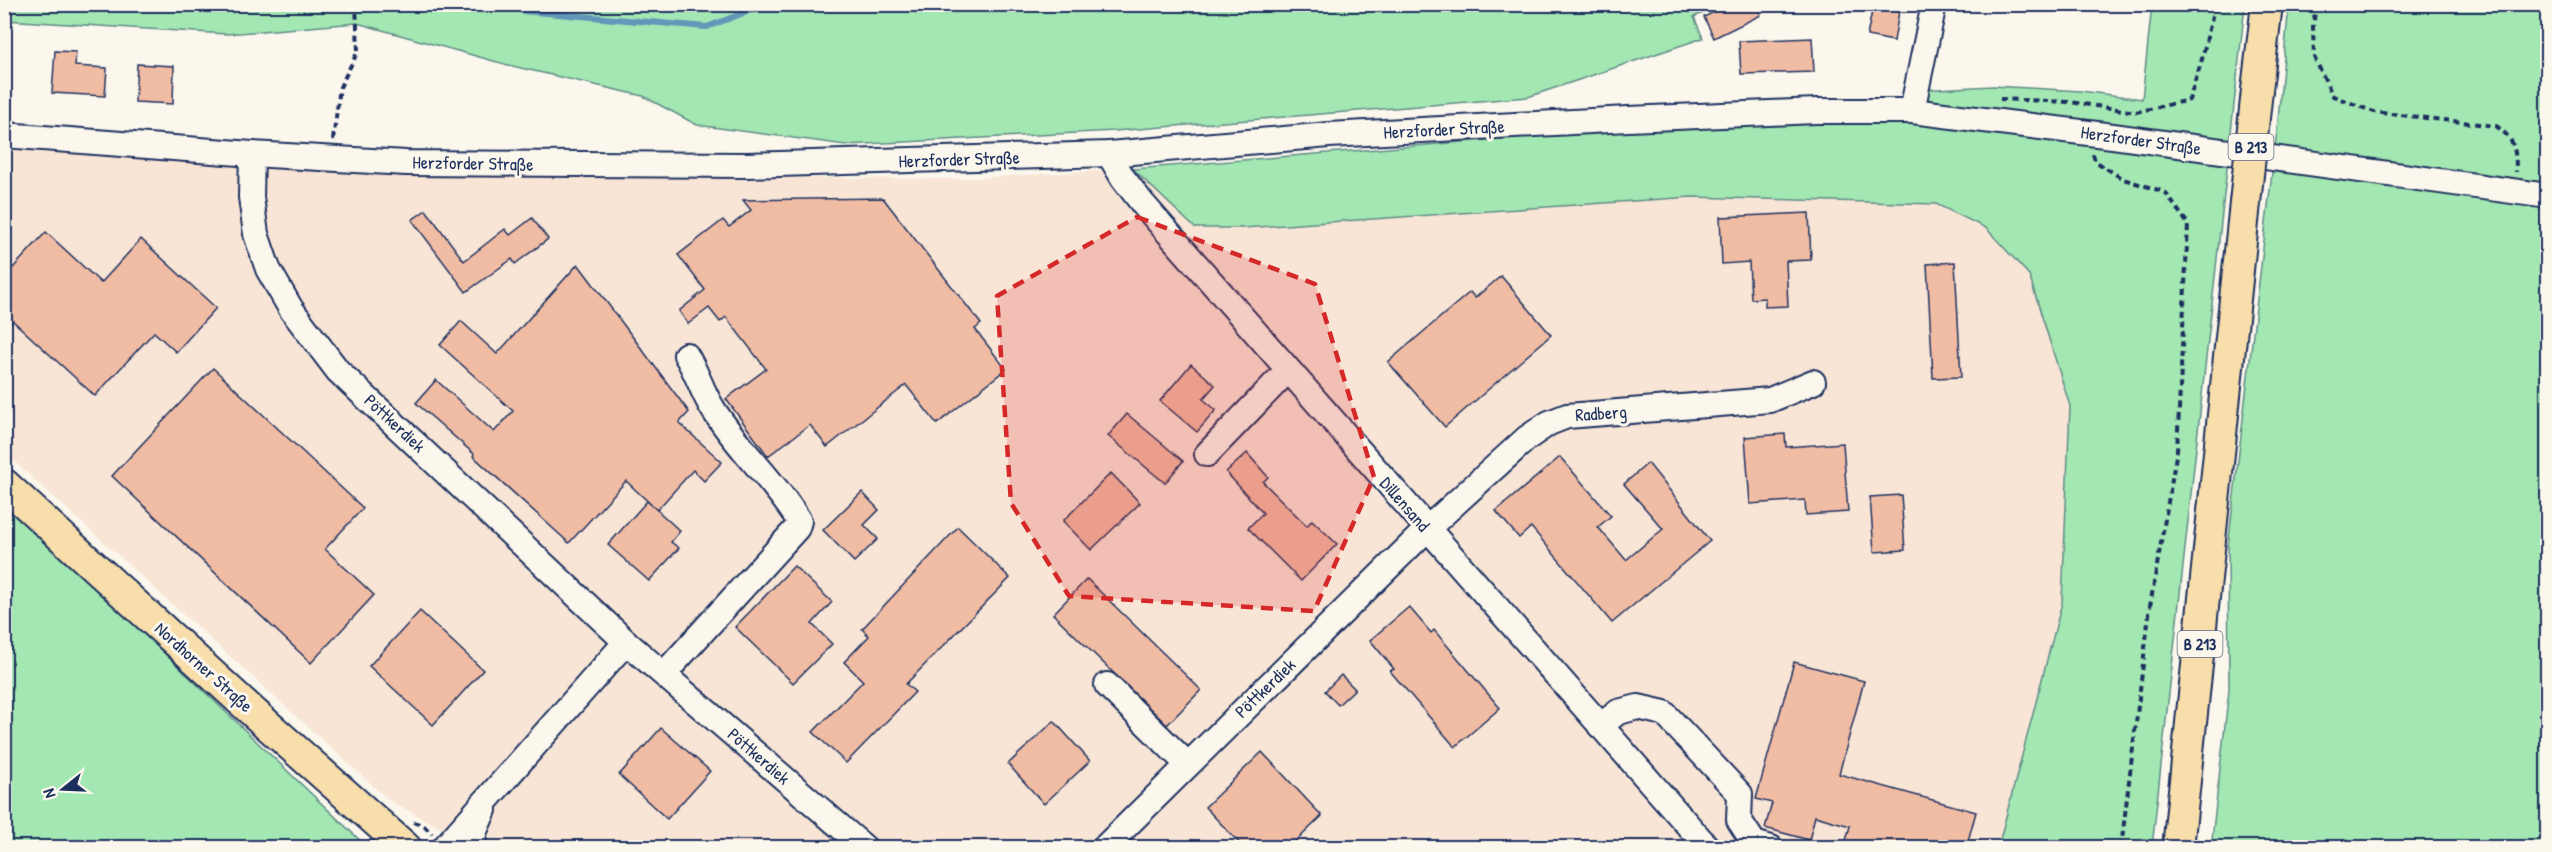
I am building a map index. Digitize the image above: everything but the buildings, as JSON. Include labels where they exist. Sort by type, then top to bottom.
[{"type":"main road","name":"B 213","points":[[2178,848],[2267,4]]},
{"type":"main road","name":"Nordhorner Straße","points":[[4,484],[245,705],[406,848]]},
{"type":"street","points":[[1912,111],[1934,4]]},
{"type":"street","name":"Herzforder Straße","points":[[4,135],[406,163],[746,165],[1109,154],[1329,135],[1816,111],[1912,111],[2088,132],[2547,196]]},
{"type":"street","name":"Pöttkerdiek","points":[[252,154],[251,197],[255,225],[268,269],[291,309],[338,371],[626,642],[865,848]]},
{"type":"street","name":"Dillensand","points":[[1109,154],[1123,178],[1143,204],[1708,848]]},
{"type":"street","points":[[664,674],[796,528],[799,521],[712,408],[697,373],[686,355]]},
{"type":"street","points":[[1207,454],[1288,370]]},
{"type":"street","name":"Radberg","points":[[1427,529],[1527,438],[1549,423],[1567,416],[1770,400],[1813,381]]},
{"type":"street","name":"Pöttkerdiek","points":[[1104,848],[1427,529]]},
{"type":"street","points":[[444,848],[626,642]]},
{"type":"street","points":[[1107,685],[1187,764]]},
{"type":"street","points":[[1600,726],[1618,712],[1638,707],[1664,713],[1740,794],[1738,820],[1754,843],[1771,848]]},
{"type":"street","points":[[473,848],[474,833],[488,800]]},
{"type":"path","points":[[331,158],[340,87],[358,51],[356,4]]},
{"type":"path","points":[[1991,100],[2070,102],[2136,112],[2189,100],[2201,63],[2215,4]]},
{"type":"path","points":[[2316,4],[2313,27],[2314,57],[2332,96],[2374,112],[2496,126],[2507,134],[2513,143],[2516,156],[2516,193]]},
{"type":"path","points":[[2088,132],[2095,161],[2123,179],[2165,192],[2188,224],[2177,450],[2150,606],[2121,848]]},
{"type":"highlighted area","points":[[1137,217],[1315,284],[1374,477],[1314,611],[1069,596],[1011,503],[997,296]]},
{"type":"shaded area","points":[[5,148],[412,175],[958,179],[1133,169],[1195,228],[1243,228],[1692,197],[1936,204],[1986,228],[2029,275],[2070,406],[2062,603],[1998,848],[477,847],[390,801],[5,453]]},
{"type":"green space","points":[[4,5],[1721,5],[1694,17],[1703,38],[1528,97],[1114,131],[846,145],[697,125],[643,96],[508,65],[357,23],[227,34],[5,20]]},
{"type":"green space","points":[[2152,5],[2245,5],[2152,847],[1998,847],[2062,603],[2070,406],[2029,275],[1986,228],[1936,204],[1692,197],[1243,228],[1195,228],[1133,169],[1817,113],[1912,111],[1918,90],[1993,86],[2081,91],[2142,99]]},
{"type":"green space","points":[[2289,5],[2547,5],[2547,847],[2211,848],[2229,690],[2228,546],[2277,130]]},
{"type":"green space","points":[[4,500],[367,847],[5,847]]},
{"type":"waterway","points":[[500,4],[523,11],[707,27],[767,4]]}]
